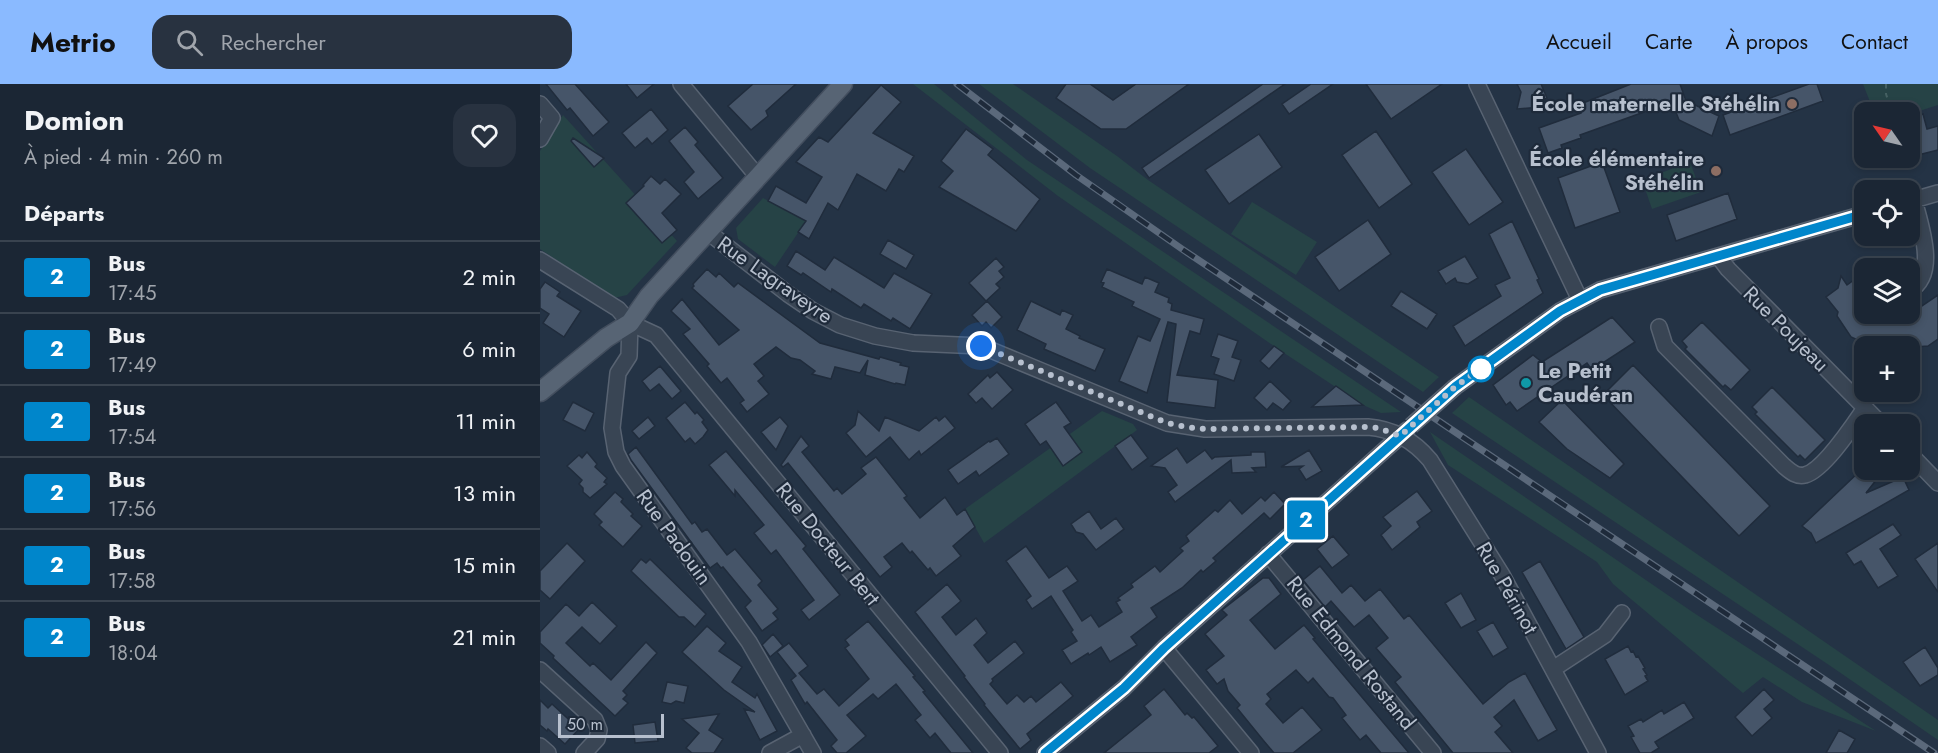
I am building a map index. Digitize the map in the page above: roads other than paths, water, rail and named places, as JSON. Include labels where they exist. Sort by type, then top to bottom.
[{"type":"main road","points":[[540,392],[606,338],[630,323],[649,296],[843,84]]},
{"type":"street","points":[[681,84],[758,177]]},
{"type":"street","points":[[1477,84],[1580,300]]},
{"type":"street","points":[[540,104],[552,118],[540,139]]},
{"type":"street","points":[[1920,198],[1938,193]]},
{"type":"street","points":[[1045,753],[1124,688],[1164,648],[1455,387],[1556,314],[1600,290],[1854,217]]},
{"type":"street","points":[[1920,224],[1929,255],[1928,268],[1920,282]]},
{"type":"street","name":"Rue Lagraveyre","points":[[708,232],[788,294],[813,311],[840,325],[875,336],[913,343],[981,346],[1167,423],[1205,429],[1368,427],[1406,431]]},
{"type":"street","points":[[1924,236],[1938,243]]},
{"type":"street","name":"Rue Poujeau","points":[[1719,257],[1731,273],[1871,414]]},
{"type":"street","points":[[540,260],[618,309],[630,323]]},
{"type":"street","name":"Rue Docteur Bert","points":[[630,323],[657,335],[1000,753]]},
{"type":"street","name":"Rue Padouin","points":[[630,323],[629,356],[618,373],[612,428],[616,452],[622,466],[749,642],[813,753]]},
{"type":"street","points":[[1659,327],[1665,346],[1784,466],[1795,474],[1804,475],[1815,470],[1843,440],[1865,408]]},
{"type":"street","name":"Rue Périnot","points":[[1406,431],[1430,460],[1502,575],[1598,753]]},
{"type":"street","points":[[1920,464],[1938,483]]},
{"type":"street","name":"Rue Edmond Rostand","points":[[1268,554],[1433,753]]},
{"type":"street","points":[[1553,669],[1605,635],[1622,613]]},
{"type":"street","points":[[1164,648],[1251,753]]},
{"type":"street","points":[[540,670],[595,720],[599,730],[597,739],[584,753]]},
{"type":"street","points":[[770,753],[802,735]]},
{"type":"street","points":[[540,746],[548,753]]},
{"type":"railway","points":[[957,84],[1076,175],[1182,249],[1934,753]]},
{"type":"place","name":"École maternelle Stéhélin","points":[[1792,104]]},
{"type":"place","name":"École élémentaire Stéhélin","points":[[1716,171]]},
{"type":"place","name":"Le Petit Caudéran","points":[[1526,383]]}]
